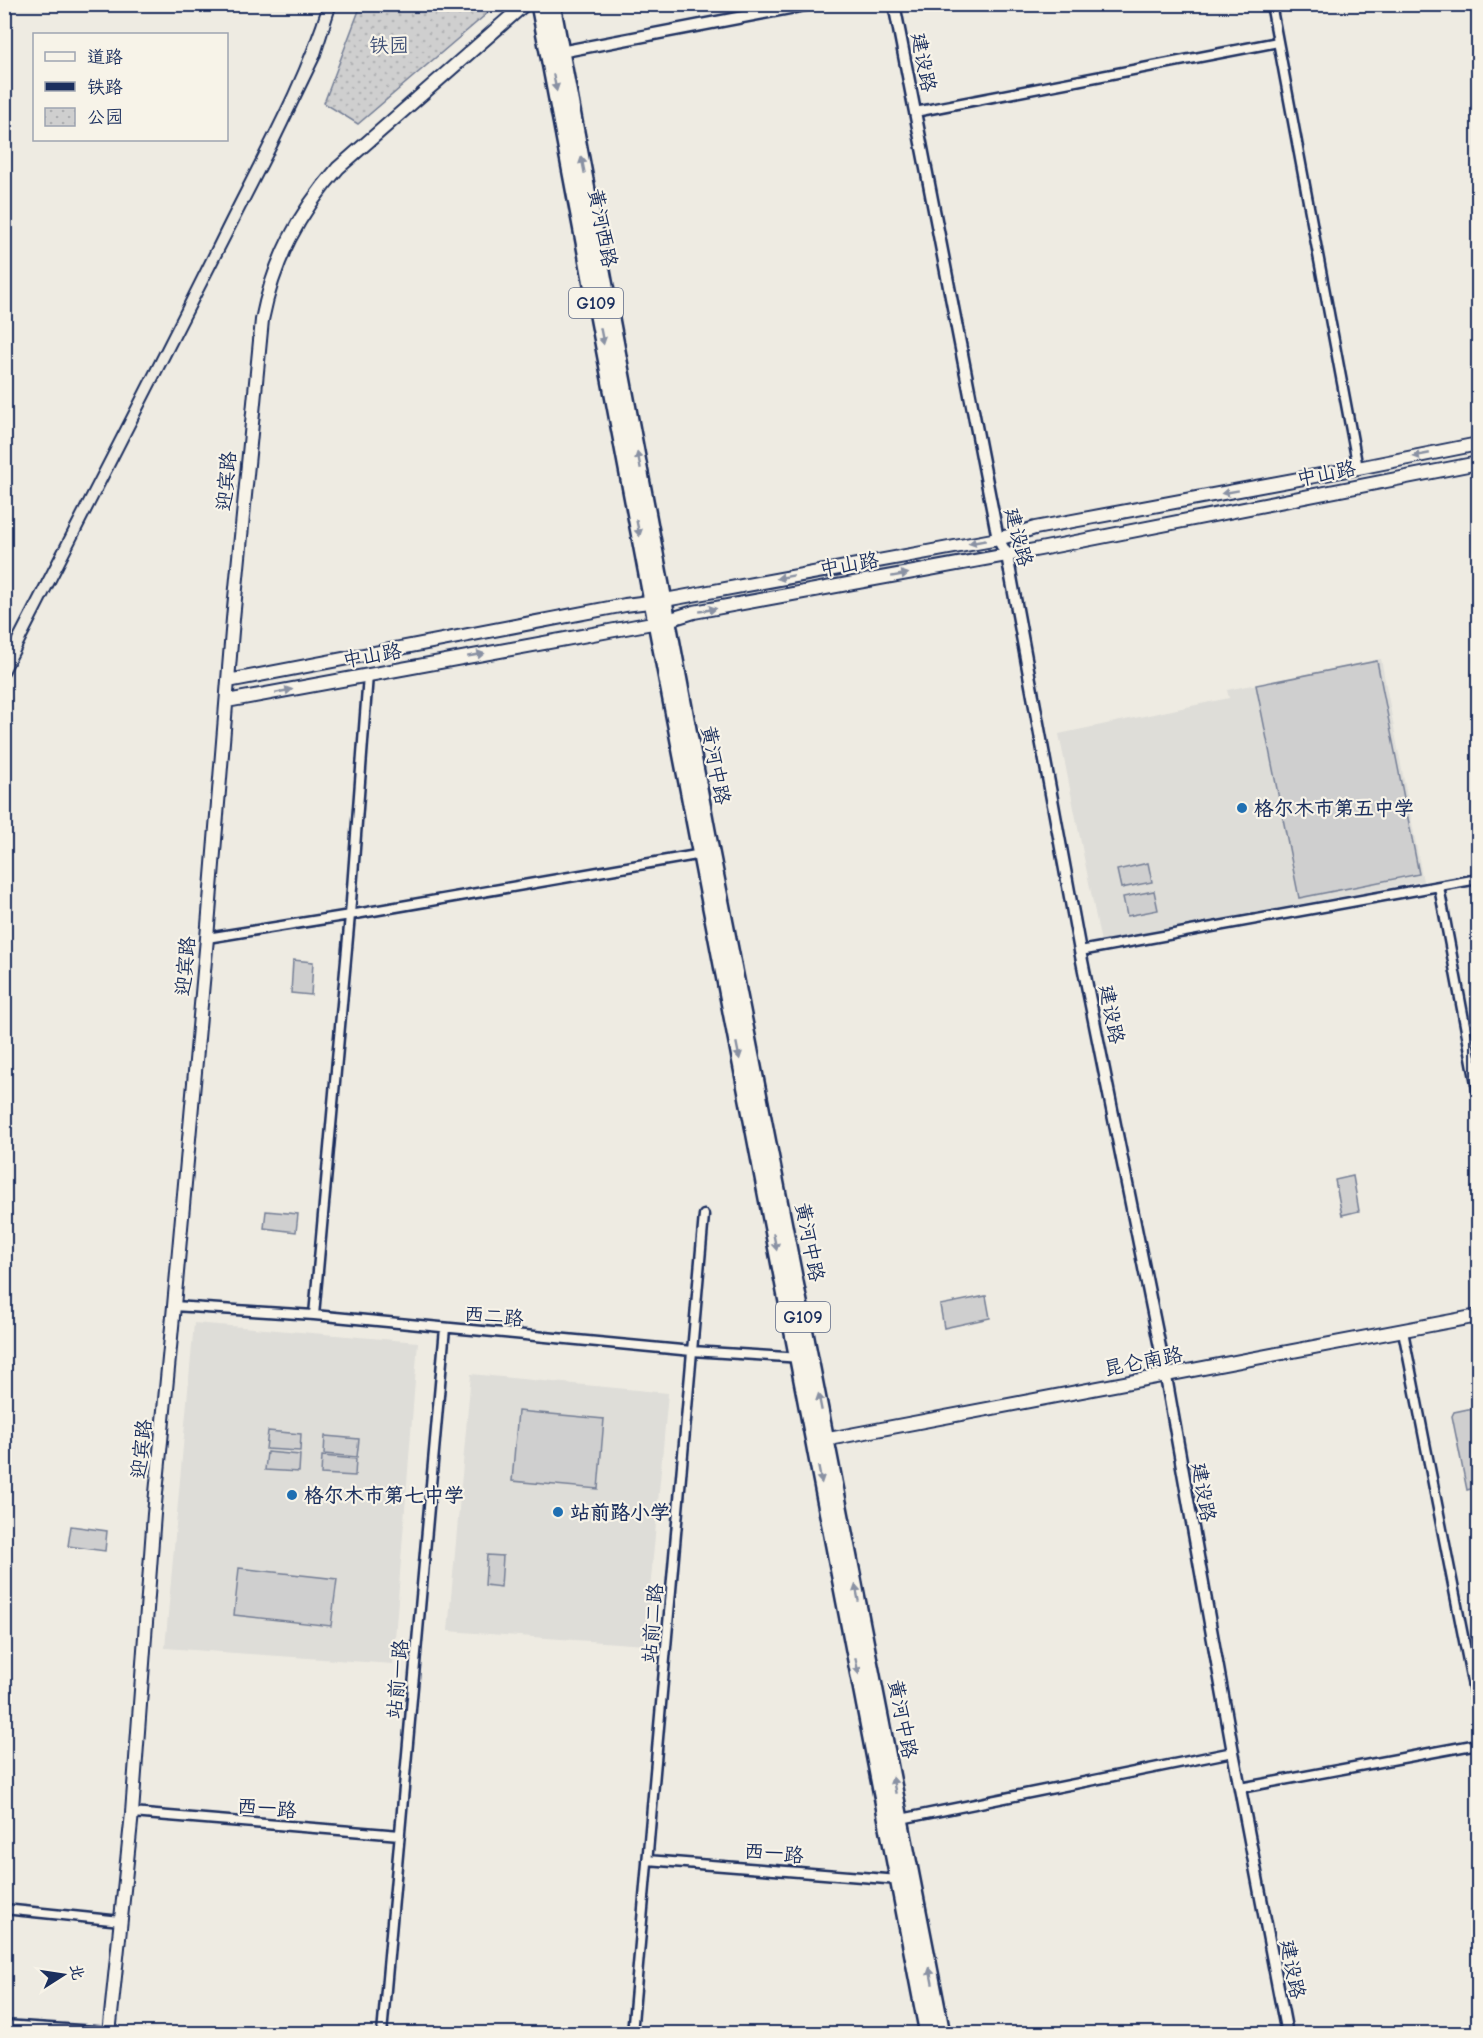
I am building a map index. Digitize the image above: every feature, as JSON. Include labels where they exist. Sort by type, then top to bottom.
[{"type":"highway","name":"黄河西路","points":[[539,4],[555,53]]},
{"type":"highway","name":"黄河西路","points":[[552,4],[555,53],[659,601]]},
{"type":"highway","name":"黄河中路","points":[[659,601],[820,1441],[898,1880],[928,2034]]},
{"type":"highway","name":"黄河中路","points":[[820,1441],[901,1819],[942,2034]]},
{"type":"main road","name":"迎宾路","points":[[109,2033],[132,1813],[154,1514],[258,350],[267,294],[289,236],[319,190],[338,168],[525,4]]},
{"type":"main road","name":"中山路","points":[[228,681],[998,538],[1035,528],[1479,444]]},
{"type":"main road","name":"中山路","points":[[227,701],[662,621],[694,612],[1008,555],[1479,464]]},
{"type":"main road","name":"昆仑南路","points":[[820,1441],[1479,1316]]},
{"type":"street","points":[[555,53],[811,4]]},
{"type":"street","name":"建设路","points":[[894,4],[998,538],[1008,555],[1080,951],[1166,1377],[1233,1752],[1287,2034]]},
{"type":"street","points":[[1271,4],[1358,468]]},
{"type":"street","points":[[915,112],[1278,42]]},
{"type":"street","points":[[314,1315],[350,915],[368,675]]},
{"type":"street","points":[[207,938],[706,853]]},
{"type":"street","points":[[1080,951],[1479,879]]},
{"type":"street","points":[[1439,886],[1479,1094]]},
{"type":"street","name":"站前二路","points":[[632,2034],[704,1215]]},
{"type":"street","name":"西二路","points":[[174,1306],[314,1315],[692,1351],[804,1358]]},
{"type":"street","name":"站前一路","points":[[382,2034],[445,1328]]},
{"type":"street","points":[[1403,1330],[1479,1712]]},
{"type":"street","points":[[1240,1788],[1479,1744]]},
{"type":"street","points":[[901,1819],[1233,1752]]},
{"type":"street","name":"西一路","points":[[132,1813],[400,1835]]},
{"type":"street","name":"西一路","points":[[647,1860],[898,1880]]},
{"type":"street","points":[[4,1909],[121,1921]]},
{"type":"street","points":[[4,2025],[109,2033]]},
{"type":"shaded area","name":"格尔木市第五中学","points":[[1381,659],[1423,881],[1101,942],[1059,734],[1229,698],[1227,690]]},
{"type":"shaded area","name":"格尔木市第七中学","points":[[194,1323],[418,1342],[393,1664],[165,1648]]},
{"type":"shaded area","name":"站前路小学","points":[[471,1374],[668,1393],[645,1645],[448,1631]]},
{"type":"green space","name":"铁园","points":[[361,4],[497,5],[358,124],[324,103]]},
{"type":"green space","points":[[1377,661],[1419,874],[1299,898],[1256,685]]},
{"type":"green space","points":[[1148,863],[1152,882],[1121,888],[1117,870]]},
{"type":"green space","points":[[1154,891],[1158,910],[1127,916],[1123,897]]},
{"type":"green space","points":[[293,960],[313,962],[311,995],[291,993]]},
{"type":"green space","points":[[1353,1176],[1359,1211],[1342,1215],[1335,1180]]},
{"type":"green space","points":[[266,1211],[298,1214],[296,1232],[264,1228]]},
{"type":"green space","points":[[986,1296],[990,1318],[944,1328],[940,1305]]},
{"type":"green space","points":[[1478,1407],[1478,1487],[1467,1490],[1452,1416],[1454,1412]]},
{"type":"green space","points":[[518,1411],[604,1419],[598,1489],[512,1481]]},
{"type":"green space","points":[[268,1431],[301,1434],[300,1451],[266,1449]]},
{"type":"green space","points":[[325,1436],[359,1439],[357,1457],[324,1454]]},
{"type":"green space","points":[[267,1452],[300,1455],[299,1472],[265,1470]]},
{"type":"green space","points":[[322,1456],[356,1459],[355,1476],[321,1474]]},
{"type":"green space","points":[[71,1526],[107,1531],[105,1551],[68,1546]]},
{"type":"green space","points":[[487,1555],[503,1556],[501,1587],[485,1585]]},
{"type":"green space","points":[[239,1568],[337,1579],[331,1626],[234,1615]]},
{"type":"railway","points":[[4,654],[276,118],[302,62],[323,4]]},
{"type":"railway","points":[[4,683],[279,143],[320,58],[337,4]]},
{"type":"place","name":"格尔木市第五中学","points":[[1242,808]]},
{"type":"place","name":"格尔木市第七中学","points":[[292,1495]]},
{"type":"place","name":"站前路小学","points":[[558,1512]]}]
